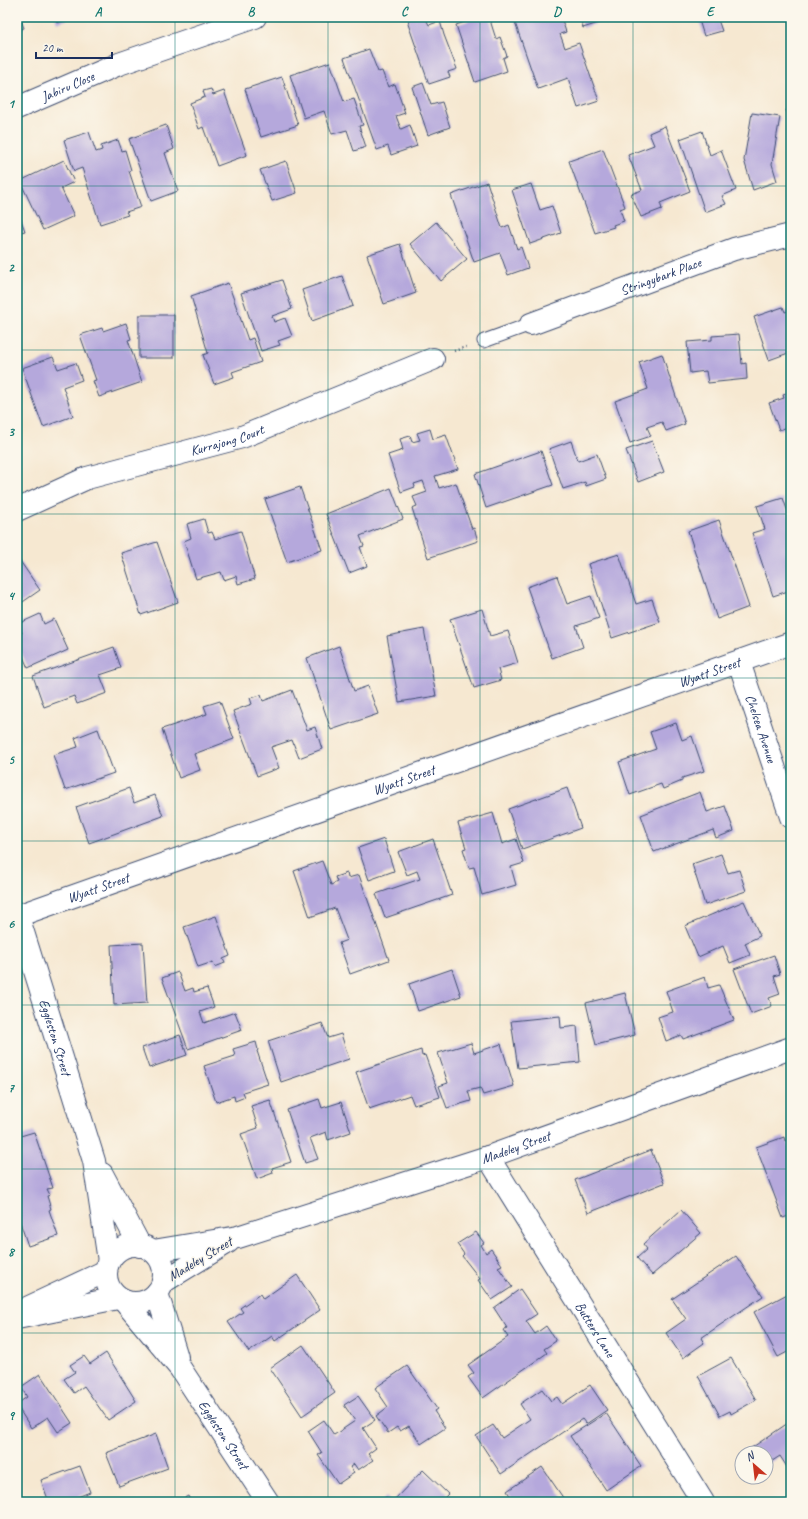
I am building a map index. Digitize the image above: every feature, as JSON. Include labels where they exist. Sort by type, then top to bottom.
[{"type":"street","name":"Jabiru Close","points":[[17,108],[119,64],[255,17]]},
{"type":"street","name":"Stringybark Place","points":[[531,324],[734,249],[791,235]]},
{"type":"street","name":"Kurrajong Court","points":[[17,510],[87,478],[242,437],[433,359]]},
{"type":"street","name":"Wyatt Street","points":[[17,915],[791,644]]},
{"type":"street","name":"Chelsea Avenue","points":[[739,662],[791,817]]},
{"type":"street","name":"Eggleston Street","points":[[17,915],[94,1161],[108,1266]]},
{"type":"street","name":"Madeley Street","points":[[146,1248],[238,1236],[488,1157],[791,1048]]},
{"type":"street","name":"Butters Lane","points":[[488,1157],[703,1502]]},
{"type":"street","name":"Eggleston Street","points":[[94,1161],[146,1248]]},
{"type":"street","name":"Madeley Street","points":[[160,1288],[238,1236]]},
{"type":"street","points":[[17,1312],[108,1266],[122,1248],[146,1248],[163,1265],[160,1288],[147,1301],[136,1303],[121,1299],[110,1290],[106,1281],[108,1266]]},
{"type":"street","name":"Eggleston Street","points":[[160,1288],[180,1368]]},
{"type":"street","name":"Eggleston Street","points":[[121,1299],[180,1368],[268,1502]]},
{"type":"street","points":[[17,1318],[121,1299]]},
{"type":"lane","points":[[484,341],[531,324]]},
{"type":"path","points":[[433,359],[484,341]]},
{"type":"building","points":[[17,17],[20,17],[24,28],[17,31]]},
{"type":"building","points":[[55,17],[74,17],[57,23]]},
{"type":"building","points":[[410,17],[425,17],[429,25],[440,21],[457,69],[448,72],[450,77],[429,84],[408,24]]},
{"type":"building","points":[[479,17],[489,17],[496,39],[500,37],[507,56],[503,58],[507,71],[475,82],[456,25]]},
{"type":"building","points":[[513,17],[561,17],[566,32],[560,34],[565,48],[579,43],[599,101],[578,108],[568,78],[538,89]]},
{"type":"building","points":[[580,17],[617,17],[583,28]]},
{"type":"building","points":[[698,17],[717,17],[722,31],[704,36]]},
{"type":"building","points":[[369,49],[378,72],[382,71],[388,87],[395,84],[405,113],[396,116],[401,129],[410,125],[417,146],[391,155],[388,146],[377,150],[344,58]]},
{"type":"building","points":[[330,62],[344,102],[354,99],[363,125],[359,126],[366,147],[354,151],[347,130],[332,134],[324,111],[304,118],[290,75]]},
{"type":"building","points":[[282,77],[298,125],[261,137],[245,89]]},
{"type":"building","points":[[423,83],[431,105],[442,102],[450,127],[428,135],[412,87]]},
{"type":"building","points":[[211,89],[213,95],[224,91],[247,155],[217,166],[203,127],[199,129],[190,103],[205,97],[203,91]]},
{"type":"building","points":[[791,109],[791,122],[786,110]]},
{"type":"building","points":[[752,113],[780,117],[772,164],[777,181],[753,190],[744,160]]},
{"type":"building","points":[[166,125],[174,149],[165,153],[178,191],[151,201],[129,139]]},
{"type":"building","points":[[665,126],[690,191],[660,203],[662,209],[641,217],[631,194],[642,190],[628,155],[654,145],[649,133]]},
{"type":"building","points":[[702,131],[710,155],[721,150],[736,190],[722,196],[726,204],[705,212],[680,139]]},
{"type":"building","points":[[89,132],[96,152],[102,150],[101,146],[118,140],[122,151],[125,150],[131,170],[129,171],[141,207],[126,212],[128,215],[100,224],[82,168],[74,171],[64,140]]},
{"type":"building","points":[[603,149],[625,207],[620,209],[624,221],[613,225],[614,227],[595,233],[569,161]]},
{"type":"building","points":[[64,160],[74,182],[61,188],[74,216],[43,230],[20,181]]},
{"type":"building","points":[[286,161],[297,193],[272,201],[260,170]]},
{"type":"building","points":[[487,182],[502,228],[509,225],[517,249],[521,247],[528,268],[508,275],[500,253],[474,262],[451,195]]},
{"type":"building","points":[[531,184],[540,210],[552,206],[561,233],[530,244],[512,190]]},
{"type":"building","points":[[17,209],[25,231],[17,233]]},
{"type":"building","points":[[436,222],[467,259],[441,281],[410,244]]},
{"type":"building","points":[[400,244],[416,293],[384,304],[367,255]]},
{"type":"building","points":[[342,276],[353,306],[312,321],[302,290]]},
{"type":"building","points":[[282,280],[292,309],[272,316],[274,322],[285,318],[292,336],[278,341],[280,345],[261,351],[241,293]]},
{"type":"building","points":[[228,283],[248,340],[253,338],[261,362],[232,372],[234,377],[214,384],[203,355],[208,353],[191,296]]},
{"type":"building","points":[[783,307],[785,312],[791,310],[791,338],[787,339],[791,352],[769,360],[754,317]]},
{"type":"building","points":[[139,315],[174,315],[174,358],[139,358]]},
{"type":"building","points":[[126,323],[131,339],[128,340],[142,382],[99,397],[93,381],[96,380],[80,335],[102,328],[103,331]]},
{"type":"building","points":[[739,334],[742,364],[746,363],[747,379],[708,383],[706,371],[690,373],[687,342],[712,340],[712,336]]},
{"type":"building","points":[[662,354],[685,424],[666,431],[662,422],[647,427],[651,436],[630,443],[615,401],[648,389],[639,362]]},
{"type":"building","points":[[53,357],[58,369],[76,363],[82,380],[63,387],[73,416],[43,427],[22,368]]},
{"type":"building","points":[[791,392],[791,426],[779,430],[769,403],[784,398],[783,395]]},
{"type":"building","points":[[430,429],[433,439],[446,435],[458,469],[435,476],[439,488],[456,483],[472,529],[474,528],[478,541],[428,558],[412,508],[417,506],[413,497],[427,492],[423,481],[414,484],[415,487],[401,492],[388,455],[403,450],[400,439],[410,436],[412,442],[420,440],[417,433]]},
{"type":"building","points":[[571,441],[578,461],[597,454],[606,479],[586,486],[585,482],[563,489],[549,449]]},
{"type":"building","points":[[652,441],[664,472],[638,482],[626,450]]},
{"type":"building","points":[[541,451],[553,485],[486,508],[475,474]]},
{"type":"building","points":[[300,487],[322,550],[287,562],[265,499]]},
{"type":"building","points":[[391,488],[403,519],[360,536],[364,546],[360,547],[367,566],[349,573],[326,514]]},
{"type":"building","points":[[783,498],[791,521],[791,590],[773,596],[752,533],[765,529],[757,506]]},
{"type":"building","points":[[204,519],[208,533],[212,532],[215,539],[241,531],[255,579],[238,584],[236,576],[224,580],[221,572],[196,579],[184,541],[191,538],[187,524]]},
{"type":"building","points":[[719,520],[749,607],[717,619],[688,531]]},
{"type":"building","points":[[157,542],[178,602],[141,615],[121,553]]},
{"type":"building","points":[[619,554],[636,604],[652,599],[660,622],[612,638],[588,564]]},
{"type":"building","points":[[20,561],[40,590],[17,606],[17,564]]},
{"type":"building","points":[[557,576],[567,604],[591,596],[599,618],[576,626],[583,647],[552,658],[527,587]]},
{"type":"building","points":[[482,609],[490,636],[508,631],[518,663],[498,669],[501,680],[474,688],[450,619]]},
{"type":"building","points":[[40,614],[44,624],[54,619],[68,650],[28,668],[17,643],[17,636],[22,633],[18,624]]},
{"type":"building","points":[[424,629],[436,696],[399,702],[387,636]]},
{"type":"building","points":[[339,646],[354,691],[368,686],[378,714],[331,730],[307,658]]},
{"type":"building","points":[[114,647],[121,668],[100,675],[107,693],[77,704],[74,696],[44,707],[33,676]]},
{"type":"building","points":[[292,690],[307,730],[315,727],[322,749],[299,758],[292,740],[271,747],[279,768],[257,776],[233,711],[252,704],[250,698],[261,695],[263,701]]},
{"type":"building","points":[[220,701],[234,739],[194,754],[200,770],[179,778],[162,729],[207,714],[204,706]]},
{"type":"building","points":[[676,723],[682,740],[692,736],[704,771],[682,778],[682,781],[663,789],[661,784],[630,795],[619,762],[656,749],[650,732]]},
{"type":"building","points":[[98,729],[114,773],[65,790],[53,755],[78,747],[75,738]]},
{"type":"building","points":[[129,788],[134,803],[155,795],[163,816],[89,843],[76,807]]},
{"type":"building","points":[[567,788],[581,828],[522,849],[508,809]]},
{"type":"building","points":[[700,792],[707,812],[725,806],[734,831],[716,838],[713,830],[654,852],[641,815]]},
{"type":"building","points":[[493,813],[502,844],[516,839],[524,863],[511,867],[516,885],[482,895],[474,867],[469,868],[463,849],[466,848],[458,823]]},
{"type":"building","points":[[384,839],[394,871],[369,880],[358,848]]},
{"type":"building","points":[[433,839],[452,895],[385,918],[376,894],[420,879],[417,871],[407,875],[398,852]]},
{"type":"building","points":[[721,854],[728,873],[739,870],[746,891],[705,905],[692,864]]},
{"type":"building","points":[[322,861],[331,885],[337,882],[335,877],[347,873],[348,878],[359,875],[389,960],[350,974],[339,943],[347,940],[335,908],[310,917],[294,871]]},
{"type":"building","points":[[744,901],[760,936],[745,943],[750,955],[730,963],[723,946],[698,957],[685,926]]},
{"type":"building","points":[[216,916],[230,956],[223,959],[225,963],[215,967],[213,962],[198,967],[184,927]]},
{"type":"building","points":[[143,943],[147,1003],[114,1005],[111,945]]},
{"type":"building","points":[[774,955],[780,974],[774,976],[780,994],[769,998],[772,1006],[751,1014],[734,969]]},
{"type":"building","points":[[452,969],[461,996],[418,1011],[409,984]]},
{"type":"building","points":[[178,972],[185,991],[193,988],[194,992],[207,988],[214,1007],[200,1012],[204,1023],[235,1012],[242,1030],[188,1049],[162,978]]},
{"type":"building","points":[[705,977],[708,988],[719,985],[734,1020],[683,1039],[681,1035],[666,1041],[658,1017],[673,1012],[666,991]]},
{"type":"building","points":[[625,993],[635,1035],[596,1045],[586,1003]]},
{"type":"building","points":[[560,1016],[561,1028],[577,1026],[580,1062],[518,1068],[511,1021]]},
{"type":"building","points":[[322,1023],[328,1038],[341,1034],[349,1059],[281,1082],[268,1041]]},
{"type":"building","points":[[180,1035],[187,1055],[149,1068],[142,1048]]},
{"type":"building","points":[[256,1042],[257,1051],[268,1084],[243,1092],[245,1097],[235,1101],[234,1096],[216,1102],[204,1066],[235,1056],[233,1049]]},
{"type":"building","points":[[471,1043],[474,1053],[501,1044],[514,1086],[483,1095],[480,1088],[468,1091],[471,1101],[447,1108],[439,1086],[448,1083],[438,1053]]},
{"type":"building","points":[[421,1050],[422,1056],[425,1055],[440,1097],[414,1105],[410,1095],[369,1109],[356,1072]]},
{"type":"building","points":[[319,1099],[322,1108],[341,1102],[351,1132],[328,1140],[326,1132],[310,1138],[318,1159],[305,1163],[287,1110]]},
{"type":"building","points":[[270,1100],[291,1162],[272,1168],[273,1173],[257,1179],[241,1134],[258,1128],[251,1106]]},
{"type":"building","points":[[34,1132],[53,1188],[47,1189],[50,1195],[47,1196],[51,1209],[49,1210],[58,1236],[28,1246],[17,1213],[17,1137]]},
{"type":"building","points":[[784,1137],[791,1149],[791,1215],[783,1218],[756,1147]]},
{"type":"building","points":[[651,1150],[664,1183],[588,1213],[575,1180]]},
{"type":"building","points":[[681,1210],[701,1233],[652,1275],[637,1258],[647,1249],[643,1244]]},
{"type":"building","points":[[476,1232],[484,1243],[481,1245],[486,1253],[491,1249],[502,1265],[498,1267],[512,1287],[492,1300],[478,1280],[480,1279],[462,1256],[464,1254],[457,1244]]},
{"type":"building","points":[[736,1256],[763,1296],[701,1338],[704,1343],[683,1358],[666,1333],[686,1319],[672,1299]]},
{"type":"building","points":[[297,1275],[320,1310],[275,1341],[272,1336],[249,1352],[228,1322],[243,1312],[240,1308],[260,1294],[263,1299]]},
{"type":"building","points":[[520,1289],[537,1314],[526,1321],[535,1334],[546,1326],[556,1341],[544,1349],[547,1353],[483,1398],[468,1377],[474,1373],[468,1365],[508,1337],[503,1330],[507,1328],[494,1308]]},
{"type":"building","points":[[789,1293],[791,1298],[791,1350],[778,1357],[754,1312]]},
{"type":"building","points":[[303,1345],[335,1393],[302,1416],[270,1368]]},
{"type":"building","points":[[106,1353],[136,1401],[108,1420],[84,1386],[74,1393],[64,1379],[75,1372],[70,1365],[84,1356],[90,1364]]},
{"type":"building","points":[[731,1358],[756,1400],[731,1414],[730,1411],[720,1416],[698,1376]]},
{"type":"building","points":[[407,1366],[437,1409],[434,1411],[445,1428],[421,1444],[409,1426],[400,1431],[397,1427],[388,1433],[376,1416],[388,1407],[375,1388]]},
{"type":"building","points":[[40,1374],[72,1423],[58,1432],[48,1417],[31,1428],[17,1406],[17,1404],[27,1397],[21,1387]]},
{"type":"building","points":[[590,1385],[607,1410],[586,1424],[582,1419],[501,1474],[476,1436],[493,1425],[502,1438],[530,1419],[520,1404],[542,1389],[551,1401],[557,1397],[562,1404]]},
{"type":"building","points":[[358,1396],[375,1420],[363,1428],[376,1448],[368,1454],[373,1460],[358,1470],[354,1464],[350,1467],[354,1473],[338,1484],[318,1455],[322,1453],[308,1431],[324,1420],[334,1435],[355,1421],[344,1405]]},
{"type":"building","points":[[606,1413],[641,1466],[606,1490],[570,1436]]},
{"type":"building","points":[[791,1421],[791,1465],[787,1467],[780,1456],[774,1460],[774,1445],[756,1445]]},
{"type":"building","points":[[156,1434],[168,1468],[119,1486],[106,1453]]},
{"type":"building","points":[[80,1466],[90,1492],[65,1502],[49,1502],[41,1480]]},
{"type":"building","points":[[542,1467],[566,1502],[514,1502],[507,1491]]},
{"type":"building","points":[[423,1470],[448,1494],[440,1502],[392,1502]]},
{"type":"building","points":[[188,1496],[191,1502],[176,1502]]},
{"type":"building","points":[[386,1497],[391,1502],[381,1502]]}]
